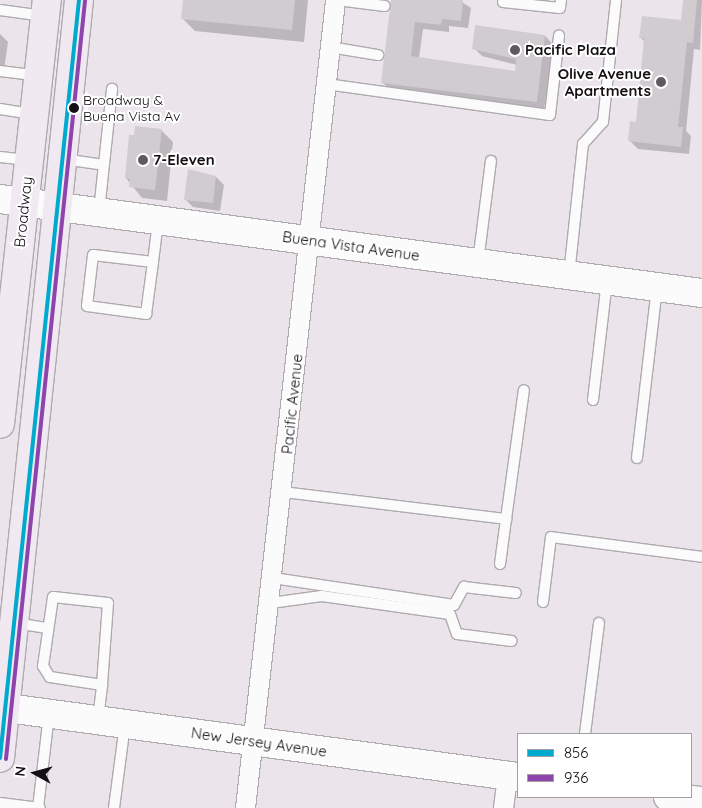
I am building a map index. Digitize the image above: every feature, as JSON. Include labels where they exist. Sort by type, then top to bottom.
[{"type":"main road","points":[[0,758],[3,707],[14,622],[79,0]]},
{"type":"main road","name":"Broadway","points":[[0,424],[13,268],[12,201],[29,160],[46,8]]},
{"type":"street","name":"Pacific Avenue","points":[[245,808],[252,740],[274,578],[336,0]]},
{"type":"street","name":"Buena Vista Avenue","points":[[12,201],[702,293]]},
{"type":"street","name":"New Jersey Avenue","points":[[3,707],[512,776]]},
{"type":"street","points":[[503,808],[512,776]]},
{"type":"street","points":[[676,798],[702,801]]},
{"type":"lane","points":[[336,0],[386,6]]},
{"type":"lane","points":[[503,2],[560,8],[561,0]]},
{"type":"lane","points":[[569,275],[583,144],[603,122],[616,0]]},
{"type":"lane","points":[[0,10],[46,8]]},
{"type":"lane","points":[[326,84],[550,115],[559,36]]},
{"type":"lane","points":[[330,47],[378,55]]},
{"type":"lane","points":[[0,71],[38,76]]},
{"type":"lane","points":[[99,212],[112,89]]},
{"type":"lane","points":[[0,109],[34,114]]},
{"type":"lane","points":[[0,157],[29,160]]},
{"type":"lane","points":[[62,159],[104,165]]},
{"type":"lane","points":[[478,263],[491,161]]},
{"type":"lane","points":[[153,262],[93,255],[87,306],[146,314],[153,262],[158,220]]},
{"type":"lane","points":[[593,400],[607,280]]},
{"type":"lane","points":[[637,458],[657,287]]},
{"type":"lane","points":[[500,564],[524,390]]},
{"type":"lane","points":[[283,492],[506,519]]},
{"type":"lane","points":[[543,602],[550,537],[702,557]]},
{"type":"lane","points":[[274,578],[454,605],[464,587],[516,593]]},
{"type":"lane","points":[[271,603],[322,596],[450,614],[457,634],[512,641]]},
{"type":"lane","points":[[98,720],[102,685],[108,603],[52,597],[43,666],[50,676],[102,685]]},
{"type":"lane","points":[[14,622],[48,628]]},
{"type":"lane","points":[[585,733],[599,623]]},
{"type":"lane","points":[[0,803],[39,808],[49,713]]},
{"type":"lane","points":[[114,808],[126,724]]},
{"type":"building","points":[[183,0],[295,0],[292,30],[181,19]]},
{"type":"building","name":"Pacific Plaza","points":[[391,0],[463,0],[461,21],[442,19],[441,25],[415,22],[411,56],[515,71],[516,59],[472,49],[475,25],[545,35],[537,102],[381,83]]},
{"type":"building","name":"Olive Avenue Apartments","points":[[683,0],[697,0],[693,43],[687,42],[678,127],[683,127],[681,147],[628,141],[630,121],[636,122],[644,38],[639,38],[642,16],[681,20]]},
{"type":"building","points":[[135,126],[162,129],[155,190],[129,187],[130,179],[125,178],[129,135],[134,135]]},
{"type":"building","points":[[188,169],[216,176],[213,203],[184,200]]},
{"type":"transit line","name":"856","points":[[0,758],[79,0]]},
{"type":"transit line","name":"936","points":[[6,759],[85,1]]},
{"type":"place","name":"Pacific Plaza","points":[[515,50]]},
{"type":"place","name":"Olive Avenue Apartments","points":[[661,82]]},
{"type":"place","name":"Broadway & Buena Vista Av","points":[[74,108]]},
{"type":"place","name":"7-Eleven","points":[[143,160]]}]
